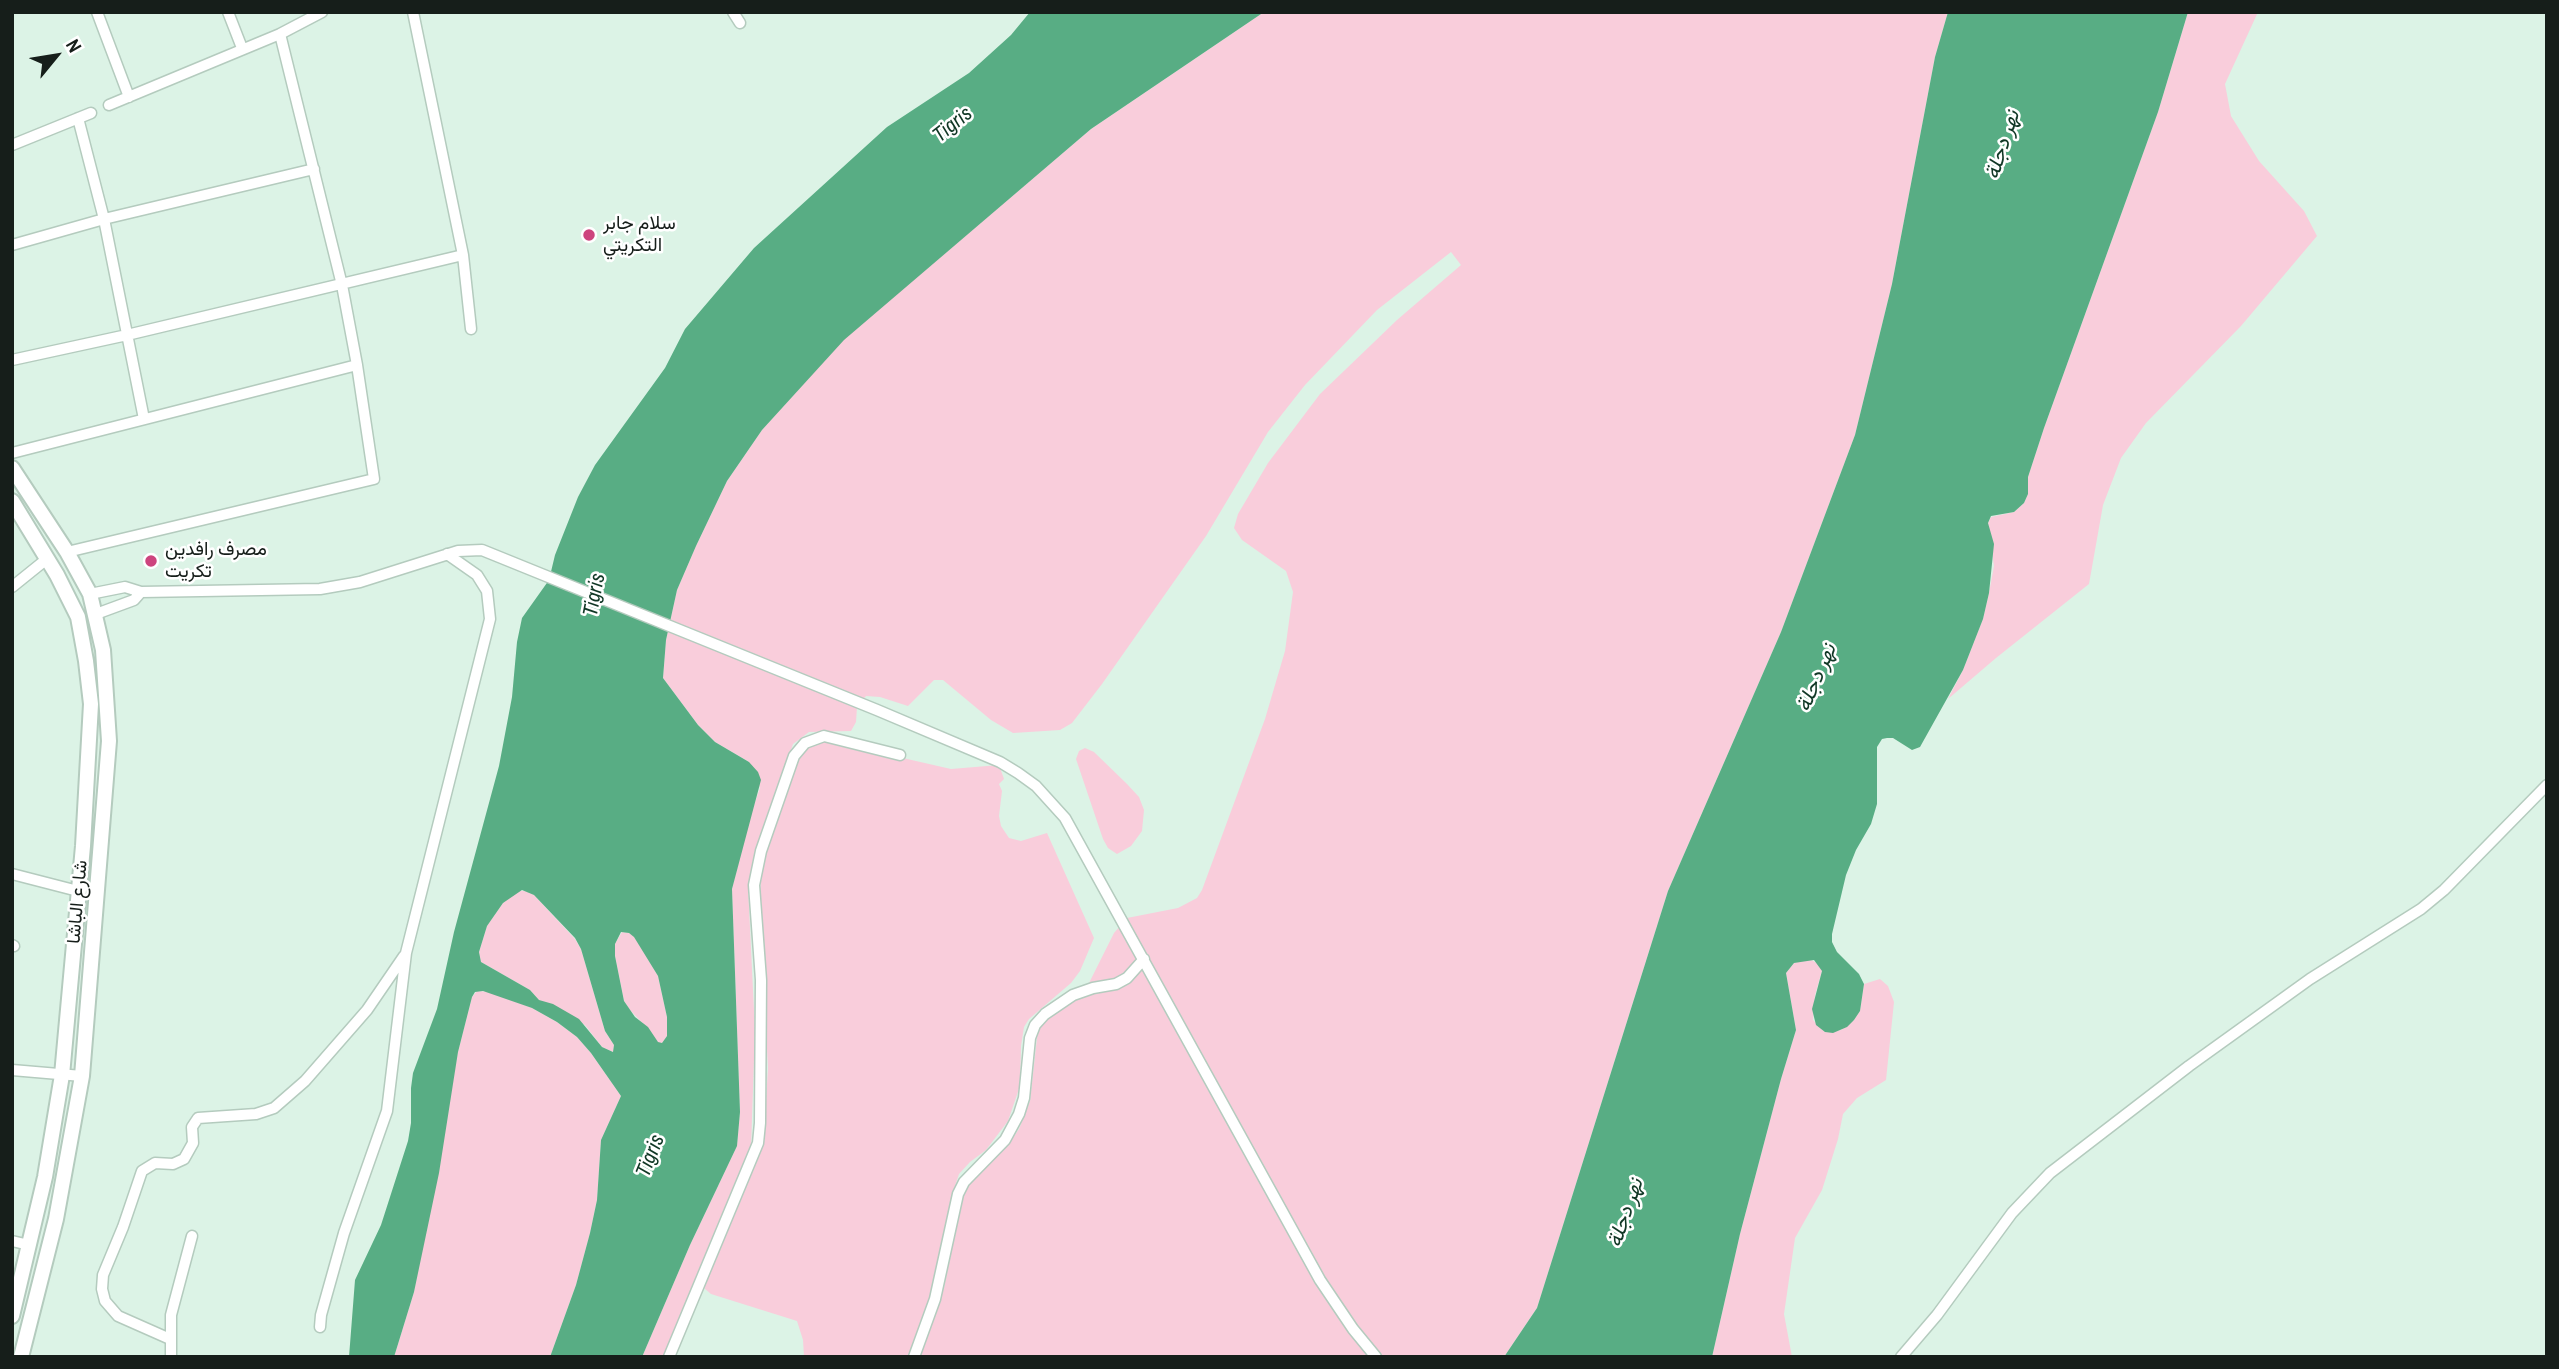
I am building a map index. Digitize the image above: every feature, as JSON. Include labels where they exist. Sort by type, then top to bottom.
[{"type":"main road","points":[[12,468],[67,552],[89,594],[96,614],[106,674],[108,765],[82,1076],[56,1219],[21,1357]]},
{"type":"main road","name":"شارع الباشا","points":[[12,501],[48,558],[78,617],[89,683],[88,773],[62,1075],[45,1177],[12,1316]]},
{"type":"street","points":[[97,12],[129,97]]},
{"type":"street","points":[[228,12],[242,48]]},
{"type":"street","points":[[109,105],[279,34],[322,12]]},
{"type":"street","points":[[413,12],[463,255],[471,329]]},
{"type":"street","points":[[733,12],[740,23]]},
{"type":"street","points":[[67,552],[374,479],[342,285],[279,34]]},
{"type":"street","points":[[12,145],[91,113]]},
{"type":"street","points":[[78,118],[104,219],[144,419]]},
{"type":"street","points":[[12,245],[104,219],[314,169]]},
{"type":"street","points":[[12,360],[463,255]]},
{"type":"street","points":[[12,453],[357,365]]},
{"type":"street","points":[[89,594],[125,587],[141,592],[320,589],[340,586],[447,554],[474,549],[494,554],[1000,762],[1036,786],[1052,801],[1071,828],[1320,1280],[1353,1329],[1376,1357]]},
{"type":"street","points":[[320,1327],[344,1233],[387,1111],[406,953],[490,619],[489,602],[477,575],[447,554]]},
{"type":"street","points":[[12,587],[48,558]]},
{"type":"street","points":[[96,614],[134,600],[141,592]]},
{"type":"street","points":[[669,1357],[758,1143],[761,980],[754,885],[761,851],[794,756],[805,743],[824,736],[900,755]]},
{"type":"street","points":[[1901,1357],[1937,1315],[2012,1213],[2050,1173],[2189,1066],[2299,987],[2421,909],[2444,890],[2547,785]]},
{"type":"street","points":[[12,874],[78,891]]},
{"type":"street","points":[[170,1339],[118,1317],[105,1301],[102,1289],[103,1275],[142,1171],[155,1163],[173,1164],[184,1159],[193,1143],[192,1127],[198,1118],[256,1114],[274,1108],[304,1081],[367,1010],[406,953]]},
{"type":"street","points":[[915,1357],[935,1299],[958,1194],[964,1182],[1005,1140],[1019,1114],[1024,1098],[1030,1038],[1035,1025],[1045,1014],[1073,995],[1116,984],[1127,978],[1144,960]]},
{"type":"street","points":[[12,1070],[82,1076]]},
{"type":"street","points":[[171,1357],[173,1303],[192,1236]]},
{"type":"street","points":[[12,1241],[29,1245]]},
{"type":"shaded area","points":[[1264,12],[1948,12],[1935,57],[1892,284],[1855,435],[1781,632],[1668,891],[1537,1308],[1504,1357],[920,1357],[944,1288],[963,1193],[1010,1142],[1019,1129],[1030,1101],[1038,1029],[1045,1019],[1088,985],[1114,933],[1127,918],[1178,908],[1197,898],[1202,890],[1265,719],[1285,651],[1293,592],[1286,571],[1242,540],[1234,528],[1238,514],[1268,463],[1320,394],[1397,320],[1461,265],[1451,252],[1377,310],[1305,385],[1268,432],[1206,536],[1072,723],[1060,730],[1013,733],[991,720],[943,680],[934,680],[908,706],[880,697],[866,696],[857,707],[856,722],[851,731],[809,732],[793,744],[752,866],[748,887],[755,1031],[751,1147],[663,1357],[642,1357],[690,1245],[737,1146],[740,1112],[732,889],[749,819],[760,788],[749,762],[715,742],[698,725],[663,678],[666,640],[677,590],[696,546],[727,481],[762,430],[843,340],[1091,129]]},
{"type":"shaded area","points":[[2188,12],[2258,12],[2225,84],[2231,116],[2259,161],[2304,211],[2317,236],[2241,326],[2146,423],[2121,458],[2103,505],[2089,584],[1948,699],[1963,670],[1983,619],[1989,593],[1994,566],[1988,523],[1991,517],[2014,512],[2024,503],[2028,494],[2028,477],[2044,428],[2158,112]]},
{"type":"shaded area","points":[[824,740],[951,769],[999,765],[1004,779],[999,784],[1002,791],[999,816],[1001,826],[1009,838],[1021,841],[1047,833],[1094,938],[1080,971],[1071,983],[1029,1019],[1024,1027],[1020,1086],[1008,1121],[986,1150],[959,1174],[933,1289],[909,1357],[804,1357],[803,1340],[797,1321],[711,1294],[704,1288],[762,1149],[768,1068],[759,899],[764,856],[799,757],[808,745]]},
{"type":"shaded area","points":[[1085,748],[1094,752],[1127,784],[1139,797],[1144,810],[1142,831],[1131,846],[1117,854],[1108,848],[1103,839],[1076,759],[1079,751]]},
{"type":"shaded area","points":[[518,891],[534,895],[581,949],[605,1031],[614,1045],[613,1052],[602,1047],[585,1025],[539,1000],[530,990],[481,962],[479,952],[487,926],[503,903]]},
{"type":"shaded area","points":[[622,932],[634,936],[658,976],[667,1017],[667,1036],[662,1043],[658,1043],[624,1001],[615,956],[615,944]]},
{"type":"shaded area","points":[[1809,959],[1819,964],[1822,971],[1815,995],[1813,1020],[1825,1032],[1841,1030],[1854,1020],[1860,1011],[1864,984],[1880,979],[1888,986],[1894,1002],[1886,1080],[1857,1098],[1843,1114],[1822,1190],[1795,1238],[1784,1314],[1792,1357],[1712,1357],[1740,1234],[1796,1030],[1786,973],[1794,963]]},
{"type":"shaded area","points":[[477,991],[491,992],[532,1008],[557,1022],[577,1037],[591,1053],[621,1096],[601,1140],[597,1200],[590,1233],[576,1285],[550,1357],[394,1357],[414,1292],[458,1052],[472,997]]},
{"type":"water","name":"Tigris","points":[[1030,12],[1264,12],[1091,129],[844,340],[762,430],[727,481],[696,546],[677,590],[666,640],[663,678],[698,725],[715,742],[749,762],[761,780],[732,889],[740,1112],[737,1146],[690,1245],[642,1357],[550,1357],[576,1285],[590,1233],[597,1200],[601,1140],[621,1096],[577,1037],[532,1008],[483,991],[475,992],[472,997],[458,1052],[439,1173],[414,1292],[394,1357],[349,1357],[355,1280],[381,1225],[408,1141],[413,1073],[437,1009],[454,932],[499,766],[512,697],[522,618],[549,580],[555,555],[578,497],[595,465],[665,368],[685,329],[754,248],[887,127],[969,73],[1011,35]],"holes":[[[522,890],[534,895],[575,938],[581,949],[605,1031],[614,1045],[613,1052],[602,1047],[579,1019],[553,1004],[539,1000],[530,990],[481,962],[479,952],[487,926],[503,903]],[[621,932],[634,937],[658,976],[667,1017],[667,1036],[662,1043],[635,1017],[624,1001],[615,956],[615,944]]]},
{"type":"water","name":"نهر دجلة","points":[[1948,12],[2188,12],[2158,112],[2044,428],[2028,477],[2028,494],[2024,503],[2014,512],[1991,516],[1988,523],[1994,544],[1989,593],[1983,619],[1963,670],[1920,747],[1912,750],[1893,738],[1887,738],[1882,739],[1877,747],[1877,804],[1871,824],[1846,875],[1832,934],[1832,942],[1837,952],[1859,974],[1864,984],[1860,1011],[1847,1027],[1833,1033],[1825,1032],[1816,1025],[1812,1009],[1822,971],[1814,960],[1794,963],[1786,973],[1796,1030],[1740,1234],[1712,1357],[1504,1357],[1537,1308],[1668,891],[1781,632],[1855,435],[1892,284],[1935,57]]},
{"type":"place","name":"سلام جابر التكريتي","points":[[589,235]]},
{"type":"place","name":"مصرف رافدين تكريت","points":[[151,561]]}]
